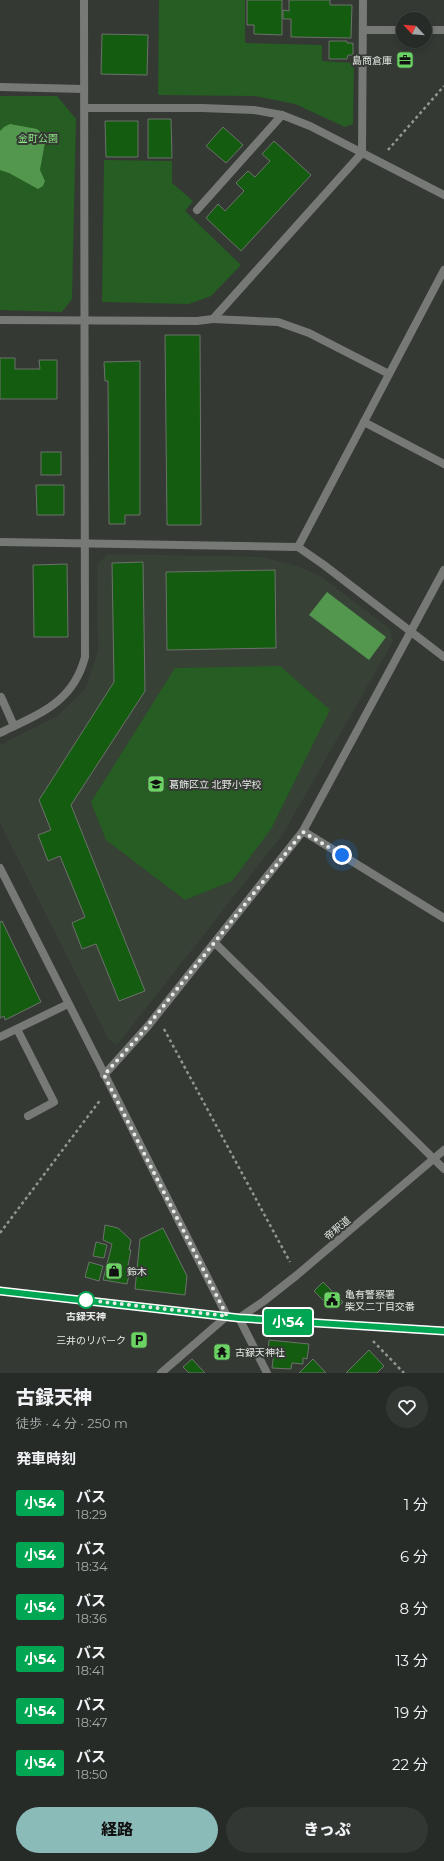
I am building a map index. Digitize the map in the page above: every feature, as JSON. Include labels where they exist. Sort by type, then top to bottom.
[{"type":"street","points":[[0,733],[39,714],[63,697],[71,688],[83,666],[85,657],[84,0]]},
{"type":"street","points":[[213,319],[362,153],[363,0]]},
{"type":"street","points":[[364,30],[396,30]]},
{"type":"street","points":[[432,30],[444,30]]},
{"type":"street","points":[[0,87],[84,89]]},
{"type":"street","points":[[85,108],[202,108],[254,110],[282,116],[310,126],[444,195]]},
{"type":"street","points":[[197,210],[282,116]]},
{"type":"street","points":[[298,547],[444,270]]},
{"type":"street","points":[[0,320],[85,322],[198,321],[232,318],[278,322],[309,333],[389,374]]},
{"type":"street","points":[[364,422],[444,464]]},
{"type":"street","points":[[0,542],[298,547],[324,565],[444,657]]},
{"type":"street","points":[[104,1075],[148,1026],[303,832],[412,632],[444,570]]},
{"type":"street","points":[[1,697],[14,726]]},
{"type":"street","points":[[303,832],[444,918]]},
{"type":"street","points":[[0,868],[227,1316]]},
{"type":"street","points":[[215,942],[444,1169]]},
{"type":"street","points":[[0,1037],[68,1004]]},
{"type":"street","points":[[17,1029],[54,1102],[28,1116]]},
{"type":"street","name":"帝釈道","points":[[239,1318],[264,1301],[297,1275],[444,1150]]},
{"type":"street","points":[[0,1291],[239,1318],[359,1327],[444,1331]]},
{"type":"street","points":[[161,1373],[227,1316]]},
{"type":"street","points":[[239,1318],[266,1373]]},
{"type":"path","points":[[379,161],[444,86]]},
{"type":"path","points":[[148,1026],[154,1032],[161,1024],[297,1275]]},
{"type":"path","points":[[0,1233],[102,1098]]},
{"type":"path","points":[[359,1327],[404,1373]]},
{"type":"shaded area","points":[[10,124],[37,129],[43,134],[45,142],[40,170],[45,181],[43,186],[38,189],[9,173],[0,170],[0,131]]},
{"type":"shaded area","name":"葛飾区立 北野小学校","points":[[107,554],[263,557],[297,566],[322,577],[390,629],[393,641],[283,834],[117,1045],[109,1040],[0,823],[0,745],[56,717],[86,688],[98,650],[97,565]]},
{"type":"shaded area","points":[[327,592],[386,637],[369,660],[309,615]]},
{"type":"green space","points":[[159,0],[245,0],[245,43],[322,45],[322,61],[354,63],[353,124],[345,127],[295,104],[255,96],[158,95]]},
{"type":"green space","name":"金町公園","points":[[0,96],[57,96],[76,119],[72,299],[62,312],[0,310]]},
{"type":"green space","points":[[104,160],[172,161],[172,183],[193,201],[185,211],[241,265],[211,296],[189,304],[102,302]]},
{"type":"green space","points":[[280,666],[330,710],[271,829],[232,881],[185,900],[106,840],[91,802],[175,668]]},
{"type":"building","points":[[247,0],[282,0],[282,35],[254,34],[254,25],[247,25]]},
{"type":"building","points":[[289,0],[330,0],[330,5],[352,5],[351,38],[291,37],[291,19],[283,19],[283,10],[289,11]]},
{"type":"building","points":[[102,34],[148,35],[147,75],[101,74]]},
{"type":"building","points":[[329,41],[347,41],[347,43],[353,43],[353,55],[348,55],[347,59],[329,59]]},
{"type":"building","points":[[148,119],[171,119],[172,158],[148,158]]},
{"type":"building","points":[[105,121],[138,121],[138,157],[106,157]]},
{"type":"building","points":[[223,127],[243,145],[226,163],[206,146]]},
{"type":"building","points":[[274,141],[311,175],[241,251],[206,218],[218,204],[225,211],[244,191],[236,183],[248,171],[255,177],[270,161],[262,154]]},
{"type":"building","points":[[165,335],[200,335],[201,525],[167,525]]},
{"type":"building","points":[[0,358],[15,358],[15,369],[40,369],[39,360],[57,360],[57,399],[0,399]]},
{"type":"building","points":[[140,361],[140,515],[125,515],[125,524],[109,524],[108,381],[105,381],[104,362]]},
{"type":"building","points":[[41,452],[61,452],[61,475],[41,475]]},
{"type":"building","points":[[36,485],[64,485],[64,515],[37,515]]},
{"type":"building","points":[[143,562],[145,691],[71,805],[145,991],[119,1001],[96,944],[82,949],[72,923],[85,917],[60,856],[48,861],[38,835],[51,830],[39,800],[114,682],[112,563]]},
{"type":"building","points":[[67,564],[68,637],[34,637],[33,565]]},
{"type":"building","points":[[275,570],[276,648],[167,650],[166,572]]},
{"type":"building","points":[[2,921],[41,1002],[5,1020],[4,1016],[0,1018],[0,922]]},
{"type":"building","points":[[105,1225],[118,1228],[131,1240],[128,1265],[131,1266],[127,1284],[103,1280],[112,1244],[103,1240]]},
{"type":"building","points":[[163,1228],[187,1276],[185,1295],[135,1289],[140,1239]]},
{"type":"building","points":[[96,1242],[107,1245],[104,1258],[93,1256]]},
{"type":"building","points":[[89,1262],[103,1266],[99,1281],[85,1277]]},
{"type":"building","points":[[323,1282],[343,1302],[338,1307],[330,1307],[314,1291]]},
{"type":"building","points":[[269,1340],[309,1344],[307,1359],[303,1358],[303,1364],[292,1363],[291,1369],[272,1368],[274,1352],[268,1352]]},
{"type":"building","points":[[369,1350],[384,1366],[377,1373],[346,1373]]},
{"type":"building","points":[[192,1359],[205,1373],[189,1373],[183,1367]]},
{"type":"building","points":[[313,1359],[326,1373],[299,1373]]},
{"type":"bus line","name":"小54","points":[[0,1291],[239,1318],[444,1331]]},
{"type":"place","name":"島商倉庫","points":[[405,60]]},
{"type":"place","name":"葛飾区立 北野小学校","points":[[156,784]]},
{"type":"place","name":"鈴木","points":[[114,1271]]},
{"type":"place","name":"古録天神","points":[[86,1300]]},
{"type":"place","name":"亀有警察署 柴又二丁目交番","points":[[332,1300]]},
{"type":"place","name":"三井のリパーク","points":[[139,1340]]},
{"type":"place","name":"古録天神社","points":[[222,1352]]},
{"type":"route","points":[[86,1300],[227,1316],[104,1075],[141,1034],[303,832],[342,855]]}]
